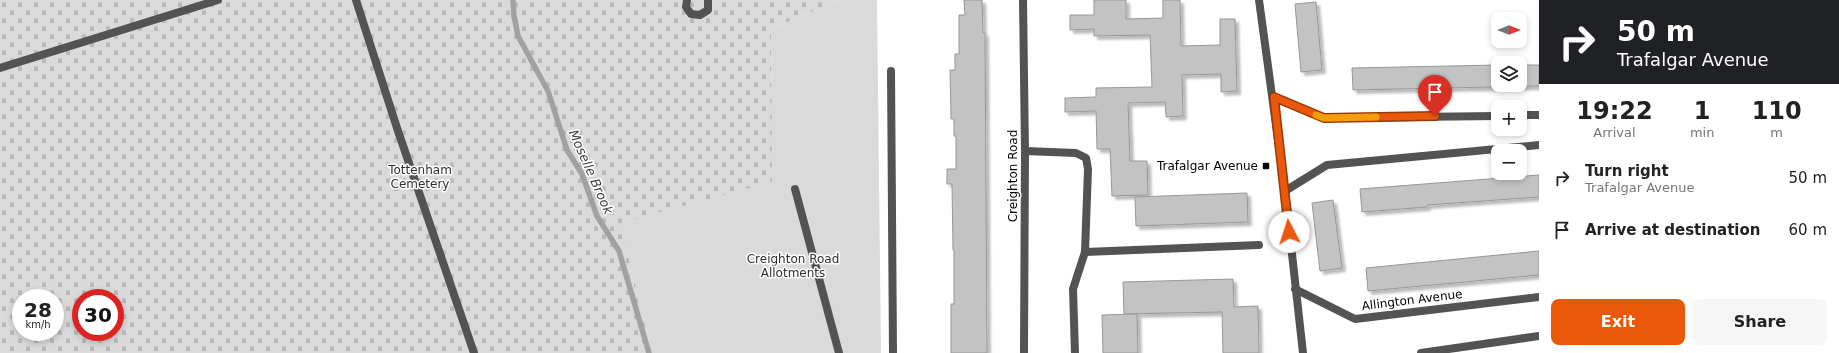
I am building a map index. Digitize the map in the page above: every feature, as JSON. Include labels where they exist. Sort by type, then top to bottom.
[{"type":"street","points":[[0,68],[218,0]]},
{"type":"street","points":[[356,0],[394,120],[474,353]]},
{"type":"street","points":[[687,0],[686,7],[691,14],[700,15],[708,10],[708,0]]},
{"type":"street","name":"Creighton Road","points":[[1023,0],[1025,151],[1024,353]]},
{"type":"street","points":[[1260,0],[1274,97],[1303,353]]},
{"type":"street","points":[[891,71],[893,353]]},
{"type":"street","points":[[1274,97],[1324,118],[1491,116]]},
{"type":"street","points":[[1527,116],[1539,115]]},
{"type":"street","points":[[1285,191],[1327,165],[1539,145]]},
{"type":"street","points":[[1025,151],[1076,153],[1086,158],[1088,169],[1085,252],[1073,289],[1075,353]]},
{"type":"street","points":[[795,189],[839,353]]},
{"type":"street","points":[[1085,252],[1259,245]]},
{"type":"street","name":"Allington Avenue","points":[[1295,289],[1355,319],[1539,297]]},
{"type":"street","points":[[1422,353],[1539,336]]},
{"type":"green space","name":"Tottenham Cemetery","points":[[0,0],[839,0],[771,29],[773,182],[621,223],[652,353],[0,353]]},
{"type":"green space","name":"Creighton Road Allotments","points":[[839,0],[877,0],[881,353],[652,353],[620,223],[772,182],[771,29]]},
{"type":"building","points":[[964,0],[982,0],[983,33],[985,33],[987,353],[951,353],[951,304],[954,304],[954,250],[952,184],[947,184],[947,169],[956,169],[956,136],[954,136],[954,119],[951,119],[950,70],[955,70],[955,54],[959,54],[959,15],[965,15]]},
{"type":"building","points":[[1094,0],[1126,0],[1126,19],[1163,18],[1163,0],[1180,0],[1181,46],[1220,45],[1220,19],[1235,19],[1237,91],[1221,92],[1221,74],[1182,75],[1183,116],[1166,117],[1165,102],[1128,103],[1130,161],[1147,161],[1148,195],[1112,196],[1110,149],[1097,149],[1096,111],[1065,112],[1065,98],[1096,97],[1096,88],[1152,87],[1150,35],[1094,36],[1094,29],[1070,30],[1070,15],[1094,15]]},
{"type":"building","points":[[1316,2],[1322,70],[1301,72],[1295,4]]},
{"type":"building","points":[[1491,65],[1491,87],[1353,90],[1352,68]]},
{"type":"building","points":[[1527,65],[1539,65],[1539,86],[1527,86]]},
{"type":"building","points":[[1539,175],[1539,197],[1427,205],[1427,207],[1362,212],[1360,189],[1491,179],[1491,180],[1527,180],[1527,176]]},
{"type":"building","points":[[1247,193],[1248,222],[1136,226],[1135,197]]},
{"type":"building","points":[[1333,200],[1342,268],[1320,271],[1312,203]]},
{"type":"building","points":[[1539,251],[1539,275],[1368,291],[1366,268]]},
{"type":"building","points":[[1233,279],[1234,307],[1258,306],[1259,353],[1223,353],[1222,312],[1124,314],[1123,282]]},
{"type":"building","points":[[1137,314],[1138,353],[1103,353],[1102,315]]},
{"type":"waterway","name":"Moselle Brook","points":[[513,0],[514,16],[518,36],[548,91],[567,150],[582,174],[597,216],[619,251],[649,353]]},
{"type":"slow traffic","points":[[1316,115],[1324,118],[1376,117]]},
{"type":"place","name":"Trafalgar Avenue","points":[[1266,166]]},
{"type":"route","points":[[1289,232],[1274,97],[1324,118],[1435,116]]}]
